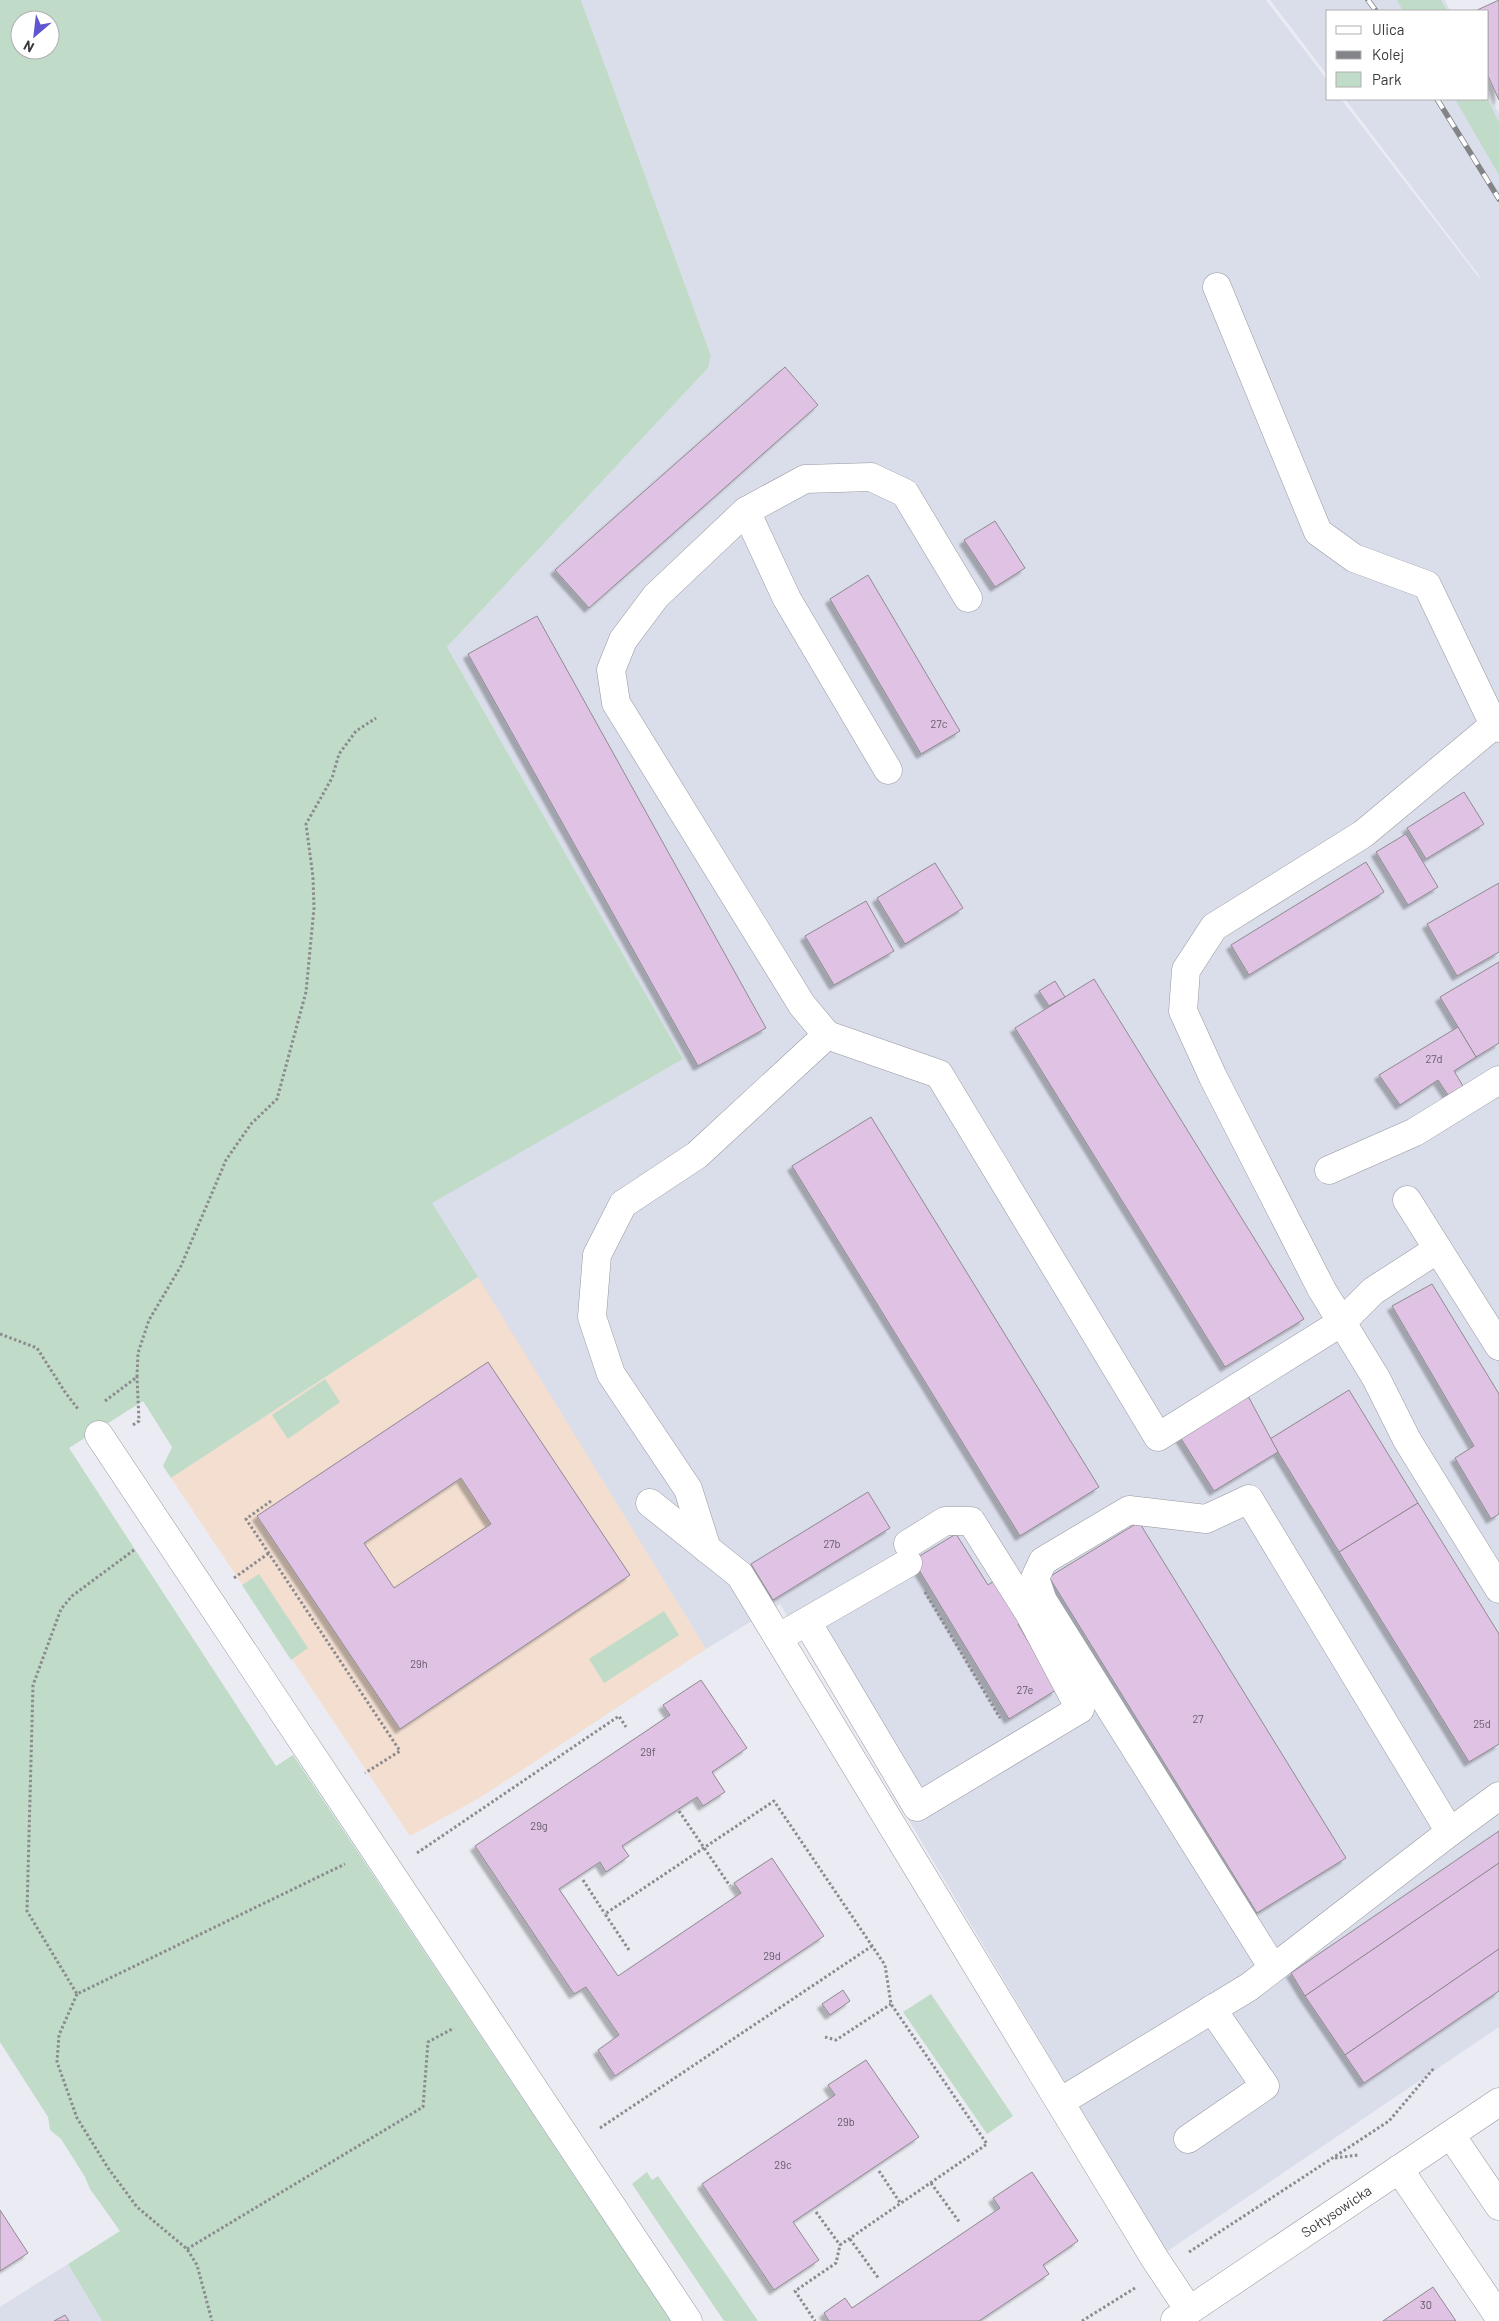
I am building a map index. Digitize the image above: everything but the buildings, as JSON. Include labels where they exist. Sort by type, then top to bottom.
[{"type":"street","points":[[1217,286],[1318,532],[1354,558],[1427,585],[1496,727],[1363,834],[1214,927],[1186,970],[1183,1011],[1283,1217],[1376,1378],[1407,1440],[1499,1589]]},
{"type":"street","points":[[968,598],[905,493],[870,477],[805,479],[746,511],[656,596],[623,640],[611,670],[616,703],[802,1005],[827,1035],[939,1074],[1158,1437],[1342,1322],[1373,1291],[1438,1249]]},
{"type":"street","points":[[746,511],[786,599],[888,770]]},
{"type":"street","points":[[707,1548],[688,1489],[611,1374],[592,1318],[597,1255],[623,1204],[697,1154],[827,1035]]},
{"type":"street","points":[[1329,1170],[1415,1132],[1499,1080]]},
{"type":"street","points":[[1408,1200],[1499,1346]]},
{"type":"street","points":[[92,1426],[688,2321]]},
{"type":"street","points":[[1273,1968],[1043,1601],[1035,1578],[1042,1561],[1129,1510],[1206,1519],[1249,1499],[1450,1832]]},
{"type":"street","points":[[650,1503],[740,1575],[1162,2270],[1182,2316]]},
{"type":"street","points":[[779,1638],[807,1622],[908,1554],[945,1521],[971,1521],[1029,1613],[1080,1709],[917,1807],[807,1622]]},
{"type":"street","points":[[1060,2102],[1249,1986],[1499,1796]]},
{"type":"street","points":[[1188,2139],[1265,2086],[1212,2009]]},
{"type":"street","name":"Sołtysowicka","points":[[1182,2316],[1499,2102]]},
{"type":"street","points":[[1451,2134],[1499,2206]]},
{"type":"street","points":[[1399,2169],[1499,2317]]},
{"type":"path","points":[[131,1426],[139,1421],[138,1353],[149,1320],[181,1266],[226,1160],[251,1124],[276,1099],[306,992],[314,908],[313,877],[306,824],[332,778],[339,754],[356,730],[376,718]]},
{"type":"path","points":[[0,1334],[38,1348],[65,1392],[92,1426],[137,1377]]},
{"type":"path","points":[[271,1501],[246,1519],[400,1751],[337,1792]]},
{"type":"path","points":[[77,1994],[27,1911],[33,1685],[61,1608],[72,1596],[163,1530]]},
{"type":"path","points":[[233,1578],[269,1553]]},
{"type":"path","points":[[908,1554],[1004,1726]]},
{"type":"path","points":[[414,1854],[619,1716],[626,1727]]},
{"type":"path","points":[[605,1914],[774,1801],[885,1965],[891,2004],[987,2144],[840,2246],[836,2264],[795,2291],[815,2321]]},
{"type":"path","points":[[679,1811],[730,1886]]},
{"type":"path","points":[[212,2321],[197,2265],[187,2249],[138,2207],[108,2168],[77,2118],[57,2062],[59,2035],[77,1994],[338,1869],[373,1847]]},
{"type":"path","points":[[583,1880],[629,1950]]},
{"type":"path","points":[[600,2129],[872,1946]]},
{"type":"path","points":[[825,2037],[836,2040],[891,2004]]},
{"type":"path","points":[[187,2249],[423,2107],[428,2042]]},
{"type":"path","points":[[1082,2321],[1389,2121],[1434,2068]]},
{"type":"path","points":[[879,2171],[901,2204]]},
{"type":"path","points":[[931,2183],[960,2223]]},
{"type":"path","points":[[816,2212],[840,2246]]},
{"type":"path","points":[[850,2239],[879,2279]]},
{"type":"shaded area","points":[[581,0],[1266,0],[1326,78],[1326,100],[1342,100],[1480,279],[1346,100],[1489,100],[1489,93],[1499,114],[1499,2027],[1166,2252],[780,1604],[706,1649],[431,1203],[683,1059],[447,647],[708,368],[711,356]]},
{"type":"shaded area","points":[[1270,0],[1445,0],[1450,10],[1326,10],[1326,73]]},
{"type":"shaded area","points":[[478,1277],[706,1649],[481,1797],[410,1836],[171,1478]]},
{"type":"shaded area","points":[[68,2264],[102,2321],[0,2321],[0,2307]]},
{"type":"green space","points":[[0,0],[581,0],[711,356],[708,368],[447,647],[683,1059],[432,1203],[478,1277],[171,1478],[163,1466],[172,1447],[143,1401],[69,1448],[276,1766],[293,1755],[671,2321],[102,2321],[68,2264],[120,2231],[90,2189],[85,2177],[61,2139],[50,2130],[48,2117],[0,2042]]},
{"type":"green space","points":[[1397,0],[1441,0],[1446,10],[1402,10]]},
{"type":"green space","points":[[1456,100],[1488,100],[1499,123],[1499,175]]},
{"type":"green space","points":[[325,1379],[340,1402],[288,1439],[272,1415]]},
{"type":"green space","points":[[259,1574],[308,1648],[291,1660],[242,1585]]},
{"type":"green space","points":[[664,1611],[679,1635],[604,1683],[589,1659]]},
{"type":"green space","points":[[931,1994],[1013,2116],[987,2134],[903,2012]]},
{"type":"green space","points":[[647,2172],[652,2180],[658,2176],[758,2321],[724,2321],[632,2184]]},
{"type":"railway","points":[[1368,0],[1375,10]]},
{"type":"railway","points":[[1438,100],[1499,199]]}]
